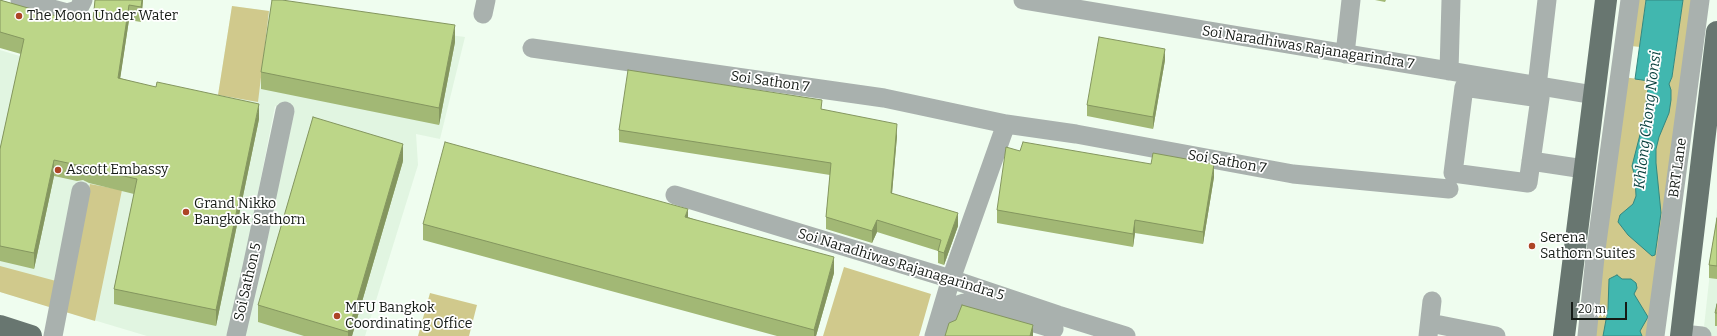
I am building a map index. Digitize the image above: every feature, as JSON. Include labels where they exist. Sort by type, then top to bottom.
[{"type":"main road","points":[[1564,336],[1606,0]]},
{"type":"main road","points":[[1688,335],[1713,96],[1717,32]]},
{"type":"main road","points":[[0,326],[31,336]]},
{"type":"street","points":[[20,0],[67,13],[78,10],[83,0]]},
{"type":"street","name":"Soi Naradhiwas Rajanagarindra 7","points":[[1026,0],[1594,95]]},
{"type":"street","points":[[1345,54],[1351,0]]},
{"type":"street","points":[[1449,71],[1451,0]]},
{"type":"street","points":[[1536,86],[1547,0]]},
{"type":"street","points":[[1587,336],[1596,249],[1630,0]]},
{"type":"street","name":"BRT Lane","points":[[1655,336],[1700,0]]},
{"type":"street","name":"Soi Sathon 7","points":[[532,48],[884,98],[1006,124],[1076,134],[1293,174],[1449,189]]},
{"type":"street","points":[[1464,87],[1540,98],[1531,161],[1528,183],[1453,173],[1464,87]]},
{"type":"street","name":"Soi Sathon 5","points":[[236,336],[285,112]]},
{"type":"street","points":[[934,336],[952,279],[1006,124]]},
{"type":"street","points":[[1531,161],[1584,169]]},
{"type":"street","points":[[53,336],[81,191]]},
{"type":"street","name":"Soi Naradhiwas Rajanagarindra 5","points":[[676,195],[952,279],[1052,326],[1126,336]]},
{"type":"street","points":[[1432,301],[1429,329],[1496,336]]},
{"type":"street","points":[[945,336],[953,310],[958,305],[964,303],[973,304],[1017,318],[1052,326]]},
{"type":"shaded area","points":[[1636,0],[1646,0],[1640,47],[1631,46]]},
{"type":"shaded area","points":[[1683,0],[1694,0],[1653,336],[1590,336],[1623,77],[1669,83],[1672,77]]},
{"type":"shaded area","points":[[232,6],[465,37],[440,139],[416,134],[418,165],[365,336],[243,336],[295,110],[275,106],[230,336],[147,336],[0,292],[0,50],[88,77],[218,95]]},
{"type":"shaded area","points":[[232,6],[269,11],[258,102],[218,95]]},
{"type":"shaded area","points":[[90,184],[122,190],[95,321],[0,292],[0,266],[71,285]]},
{"type":"shaded area","points":[[1717,208],[1717,336],[1703,336]]},
{"type":"shaded area","points":[[844,267],[931,294],[919,336],[823,336]]},
{"type":"shaded area","points":[[430,293],[477,305],[469,336],[418,336]]},
{"type":"water","name":"Khlong Chong Nonsi","points":[[1646,0],[1683,0],[1672,77],[1669,84],[1671,90],[1671,100],[1669,113],[1659,137],[1656,149],[1661,213],[1655,255],[1652,256],[1628,235],[1618,222],[1620,215],[1633,204],[1636,196],[1635,177],[1632,166],[1644,119],[1649,81],[1635,79]]},
{"type":"water","points":[[1617,275],[1622,279],[1631,279],[1636,283],[1637,288],[1634,294],[1648,317],[1640,331],[1642,336],[1603,336],[1608,309],[1609,279]]},
{"type":"building","points":[[0,0],[74,21],[77,14],[93,20],[95,0],[142,0],[141,7],[129,5],[118,78],[156,87],[157,82],[259,104],[216,310],[114,289],[137,179],[89,168],[83,165],[54,160],[34,253],[0,246],[0,149],[24,39],[0,32]]},
{"type":"building","points":[[272,0],[282,0],[455,25],[439,108],[261,72]]},
{"type":"building","points":[[1099,37],[1165,49],[1153,117],[1087,105]]},
{"type":"building","points":[[628,70],[822,100],[821,109],[897,124],[891,193],[958,213],[944,253],[938,251],[941,240],[877,220],[872,231],[826,217],[831,163],[619,130]]},
{"type":"building","points":[[313,117],[403,144],[348,332],[258,305]]},
{"type":"building","points":[[445,142],[688,209],[685,217],[834,257],[814,330],[423,224]]},
{"type":"building","points":[[1023,142],[1151,164],[1153,153],[1214,164],[1203,232],[1135,220],[1133,234],[997,210],[1006,147],[1020,151]]},
{"type":"building","points":[[1717,218],[1717,266],[1709,265]]},
{"type":"building","points":[[962,305],[1033,325],[1030,336],[945,336],[949,323],[956,320]]},
{"type":"place","name":"The Moon Under Water","points":[[19,16]]},
{"type":"place","name":"Ascott Embassy","points":[[58,170]]},
{"type":"place","name":"Grand Nikko Bangkok Sathorn","points":[[186,212]]},
{"type":"place","name":"Serena Sathorn Suites","points":[[1532,246]]},
{"type":"place","name":"MFU Bangkok Coordinating Office","points":[[337,316]]}]
